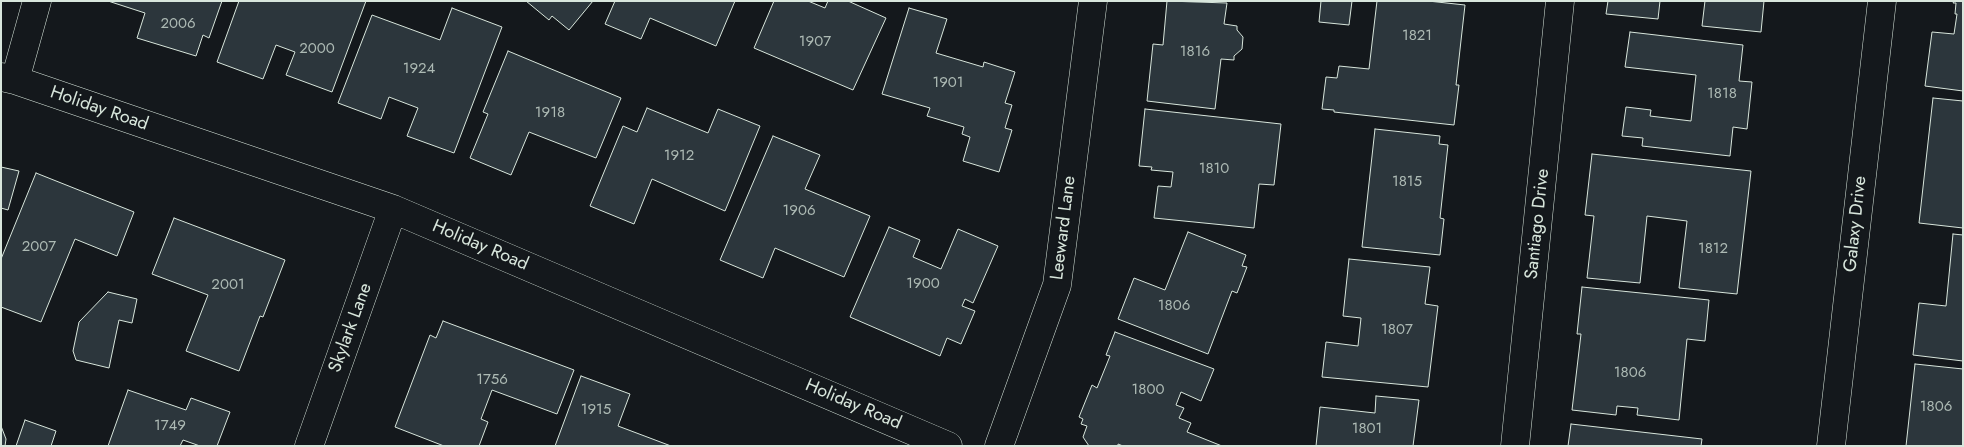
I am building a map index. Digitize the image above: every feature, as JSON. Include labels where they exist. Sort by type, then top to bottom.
[{"type":"street","points":[[8,79],[36,1]]},
{"type":"street","name":"Leeward Lane","points":[[1000,446],[1057,285],[1093,1]]},
{"type":"street","name":"Santiago Drive","points":[[1515,446],[1560,1]]},
{"type":"street","name":"Galaxy Drive","points":[[1831,446],[1882,1]]},
{"type":"street","name":"Holiday Road","points":[[8,79],[393,209],[948,446]]},
{"type":"street","name":"Skylark Lane","points":[[309,446],[393,209]]},
{"type":"building","points":[[108,1],[222,1],[209,38],[203,35],[196,56],[137,38],[145,13]]},
{"type":"building","points":[[239,1],[366,1],[332,92],[286,75],[295,52],[276,45],[263,79],[217,62]]},
{"type":"building","points":[[526,1],[593,1],[569,30],[552,16],[549,20]]},
{"type":"building","points":[[615,1],[735,1],[716,46],[650,18],[641,39],[605,24]]},
{"type":"building","points":[[774,1],[808,1],[825,8],[828,1],[848,1],[886,18],[853,90],[754,48]]},
{"type":"building","points":[[1167,1],[1227,3],[1224,24],[1237,26],[1237,30],[1243,37],[1242,49],[1234,56],[1234,60],[1221,59],[1215,109],[1147,101],[1153,44],[1163,45]]},
{"type":"building","points":[[1321,1],[1352,1],[1349,25],[1319,22]]},
{"type":"building","points":[[1377,1],[1428,1],[1465,5],[1456,85],[1459,85],[1454,125],[1334,112],[1334,110],[1322,109],[1326,77],[1337,78],[1339,66],[1369,69]]},
{"type":"building","points":[[1608,1],[1660,1],[1658,19],[1606,14]]},
{"type":"building","points":[[1705,1],[1764,1],[1761,32],[1702,26]]},
{"type":"building","points":[[1954,1],[1963,1],[1963,91],[1925,86],[1932,32],[1954,34],[1957,14],[1955,14],[1956,3],[1953,3]]},
{"type":"building","points":[[452,8],[502,27],[454,153],[407,136],[418,108],[389,97],[381,119],[338,103],[372,15],[440,40]]},
{"type":"building","points":[[909,8],[947,19],[936,53],[983,67],[984,62],[1015,72],[1005,103],[1012,105],[1005,128],[1012,130],[999,172],[963,161],[970,137],[962,134],[964,127],[927,116],[930,108],[882,94]]},
{"type":"building","points":[[1630,32],[1743,45],[1739,81],[1752,82],[1747,129],[1733,127],[1730,156],[1642,146],[1643,138],[1622,136],[1626,107],[1651,110],[1650,116],[1691,121],[1696,75],[1625,67]]},
{"type":"building","points":[[508,51],[621,98],[596,158],[529,132],[511,175],[470,158],[488,114],[483,112]]},
{"type":"building","points":[[1933,98],[1963,101],[1963,228],[1919,223]]},
{"type":"building","points":[[647,108],[708,133],[718,109],[760,126],[725,211],[652,179],[634,224],[590,206],[623,126],[637,132]]},
{"type":"building","points":[[1145,109],[1281,124],[1274,185],[1259,184],[1254,228],[1154,218],[1158,186],[1171,187],[1173,172],[1151,170],[1152,167],[1139,166]]},
{"type":"building","points":[[1375,129],[1440,136],[1439,144],[1448,145],[1440,218],[1444,219],[1440,255],[1362,247]]},
{"type":"building","points":[[773,136],[820,155],[805,189],[870,216],[844,277],[775,248],[763,278],[720,260]]},
{"type":"building","points":[[1592,154],[1751,171],[1737,294],[1679,288],[1687,221],[1647,216],[1640,283],[1587,278],[1594,216],[1585,215]]},
{"type":"building","points":[[1,167],[19,171],[8,210],[1,208]]},
{"type":"building","points":[[36,173],[134,212],[117,256],[75,239],[41,322],[1,307],[1,259]]},
{"type":"building","points":[[174,218],[285,260],[263,317],[260,316],[239,371],[186,351],[208,295],[152,274]]},
{"type":"building","points":[[889,227],[920,240],[913,257],[941,269],[958,229],[998,246],[973,303],[965,299],[962,306],[975,311],[961,344],[947,338],[940,356],[850,317]]},
{"type":"building","points":[[1188,232],[1246,255],[1242,266],[1247,267],[1237,293],[1232,291],[1208,354],[1118,319],[1134,278],[1165,290]]},
{"type":"building","points":[[1953,234],[1963,235],[1963,361],[1913,355],[1919,303],[1946,306]]},
{"type":"building","points":[[1349,259],[1430,267],[1425,304],[1438,306],[1428,387],[1322,377],[1326,342],[1358,346],[1361,318],[1343,316]]},
{"type":"building","points":[[1582,287],[1709,300],[1705,341],[1687,339],[1679,420],[1637,415],[1638,408],[1617,406],[1616,415],[1572,410],[1581,334],[1577,334]]},
{"type":"building","points":[[108,292],[137,299],[132,323],[119,320],[109,368],[76,360],[73,351],[79,322]]},
{"type":"building","points":[[443,321],[574,370],[557,414],[492,390],[481,419],[488,422],[479,446],[444,446],[395,427],[430,335],[436,338]]},
{"type":"building","points":[[1115,332],[1214,369],[1201,401],[1181,392],[1176,405],[1184,408],[1179,418],[1191,423],[1187,432],[1222,446],[1123,446],[1118,444],[1118,446],[1089,446],[1083,437],[1087,426],[1081,424],[1083,419],[1079,417],[1092,385],[1097,388],[1110,356],[1106,355]]},
{"type":"building","points":[[1915,364],[1963,369],[1963,446],[1906,446]]},
{"type":"building","points":[[581,376],[630,394],[618,426],[671,446],[555,446]]},
{"type":"building","points":[[128,390],[186,410],[191,398],[230,412],[217,446],[200,446],[183,440],[180,446],[108,446]]},
{"type":"building","points":[[1376,396],[1419,400],[1413,446],[1316,446],[1320,407],[1375,413]]},
{"type":"building","points":[[25,420],[56,431],[51,446],[16,446]]},
{"type":"building","points":[[1571,424],[1702,439],[1701,446],[1568,446]]},
{"type":"building","points":[[1,426],[6,439],[5,446],[1,446]]}]
